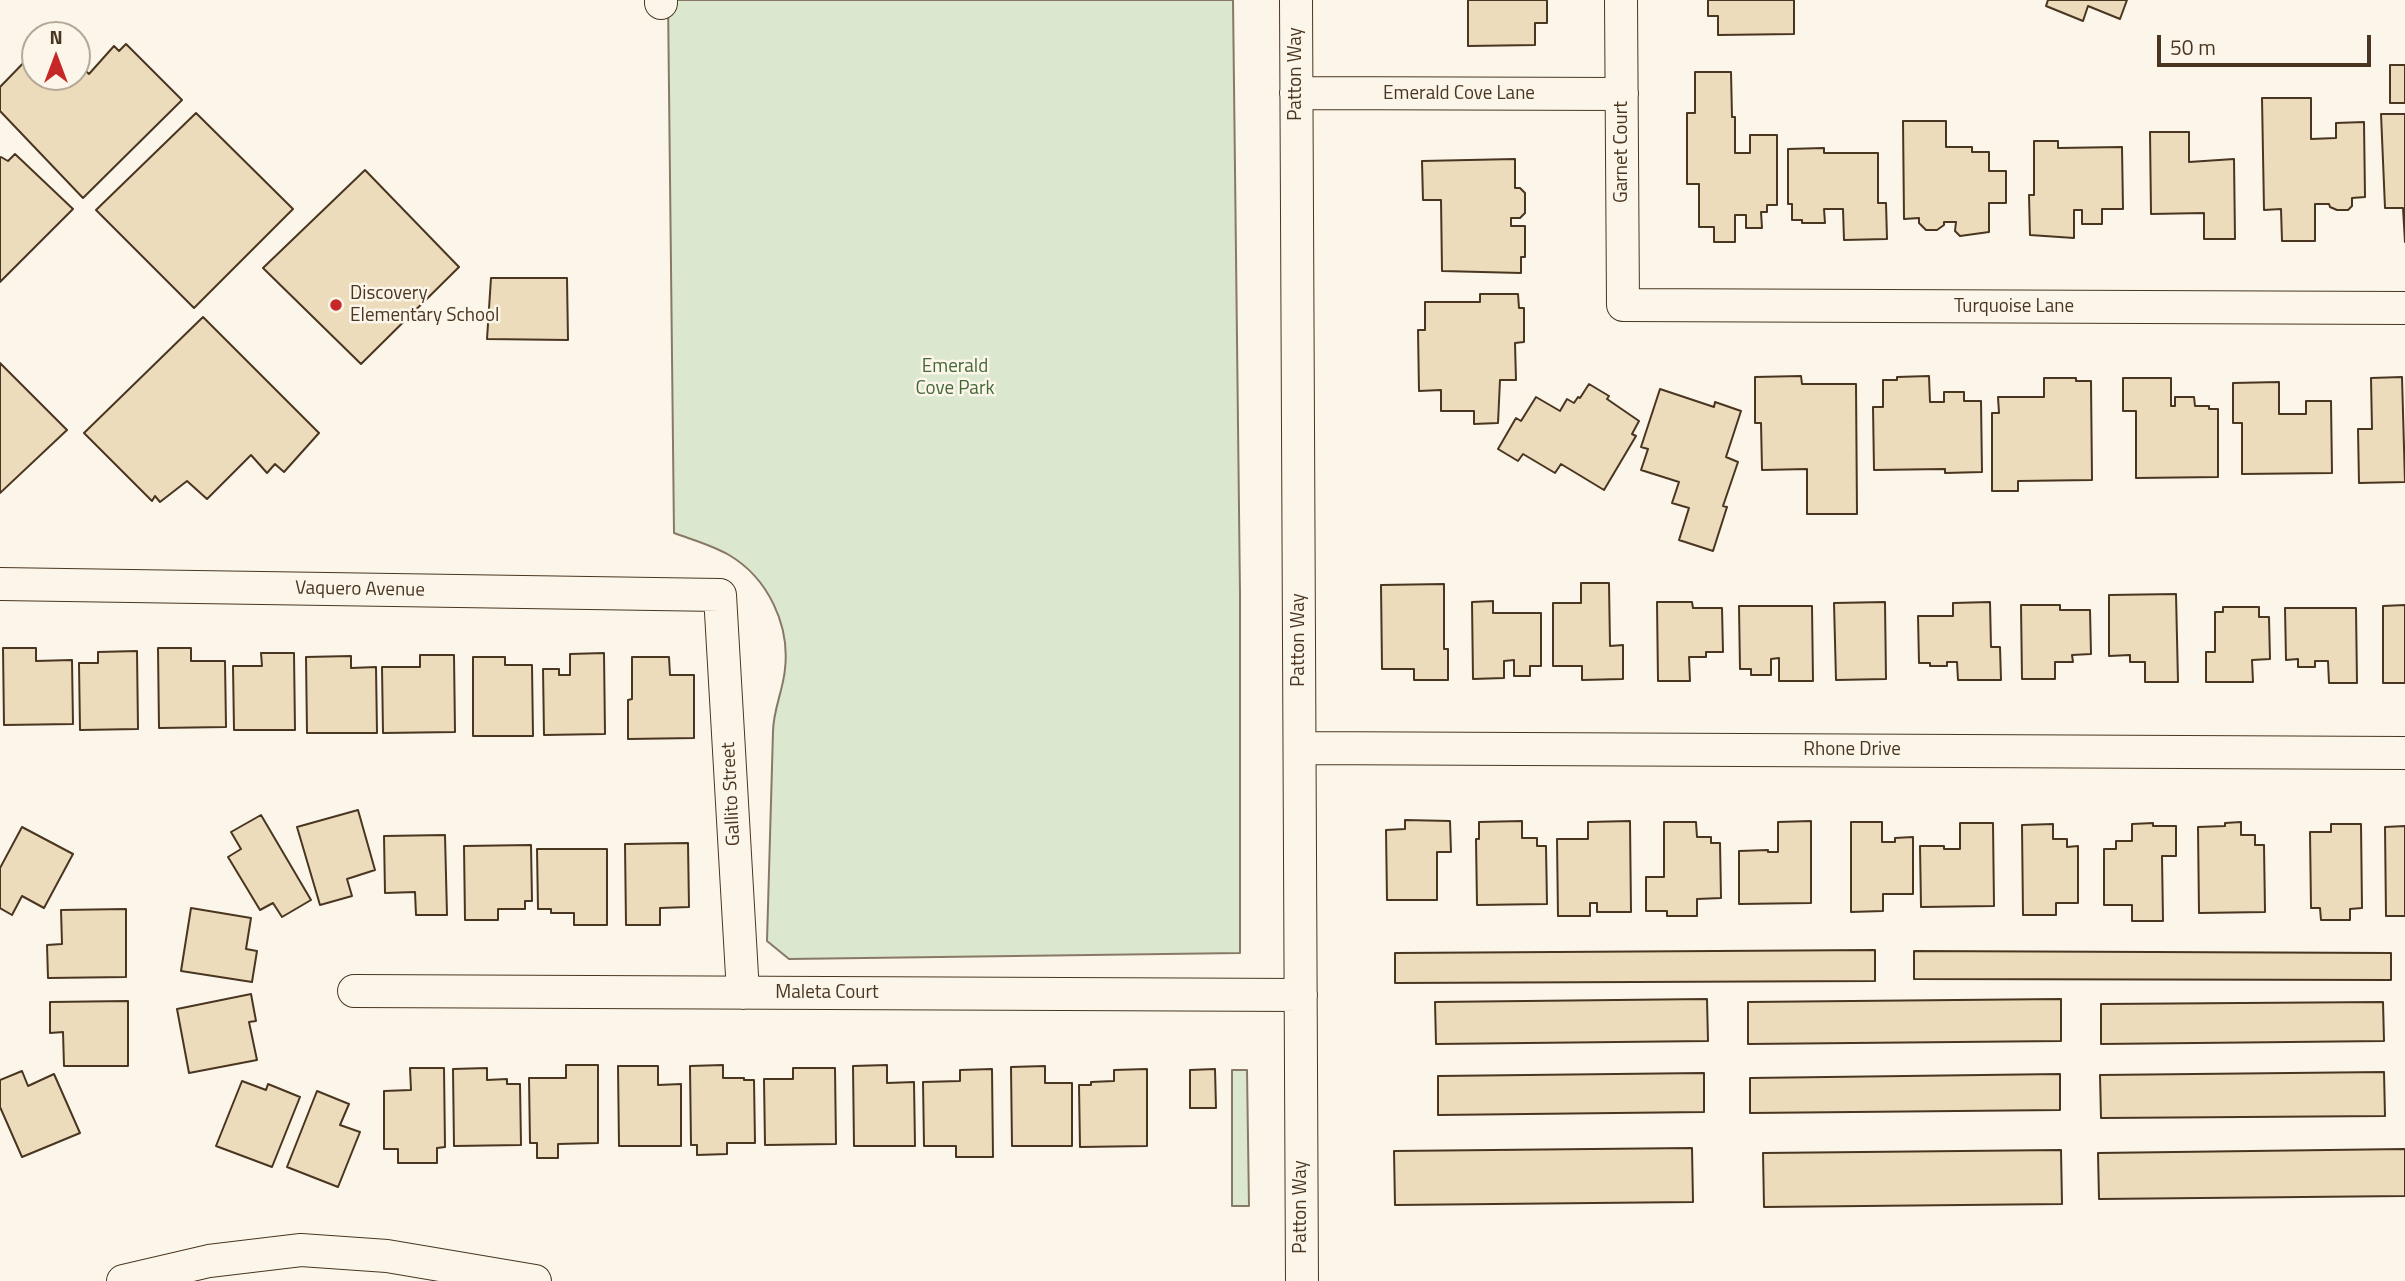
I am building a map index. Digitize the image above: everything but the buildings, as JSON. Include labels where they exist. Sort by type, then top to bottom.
[{"type":"street","name":"Patton Way","points":[[1296,0],[1302,1281]]},
{"type":"street","name":"Garnet Court","points":[[1621,0],[1623,305]]},
{"type":"street","name":"Emerald Cove Lane","points":[[1296,93],[1622,94]]},
{"type":"street","name":"Turquoise Lane","points":[[1623,305],[2405,309]]},
{"type":"street","name":"Vaquero Avenue","points":[[0,584],[720,595]]},
{"type":"street","name":"Gallito Street","points":[[720,595],[743,993]]},
{"type":"street","name":"Rhone Drive","points":[[1300,748],[2405,752]]},
{"type":"street","name":"Maleta Court","points":[[354,991],[1301,995]]},
{"type":"street","points":[[123,1281],[209,1261],[302,1250],[387,1256],[535,1281]]},
{"type":"green space","name":"Emerald Cove Park","points":[[668,0],[1233,0],[1240,593],[1240,953],[789,959],[767,941],[773,724],[785,669],[784,636],[773,604],[755,576],[716,548],[674,533]]},
{"type":"green space","points":[[1232,1070],[1247,1070],[1249,1206],[1232,1206]]},
{"type":"place","name":"Discovery Elementary School","points":[[336,305]]}]
